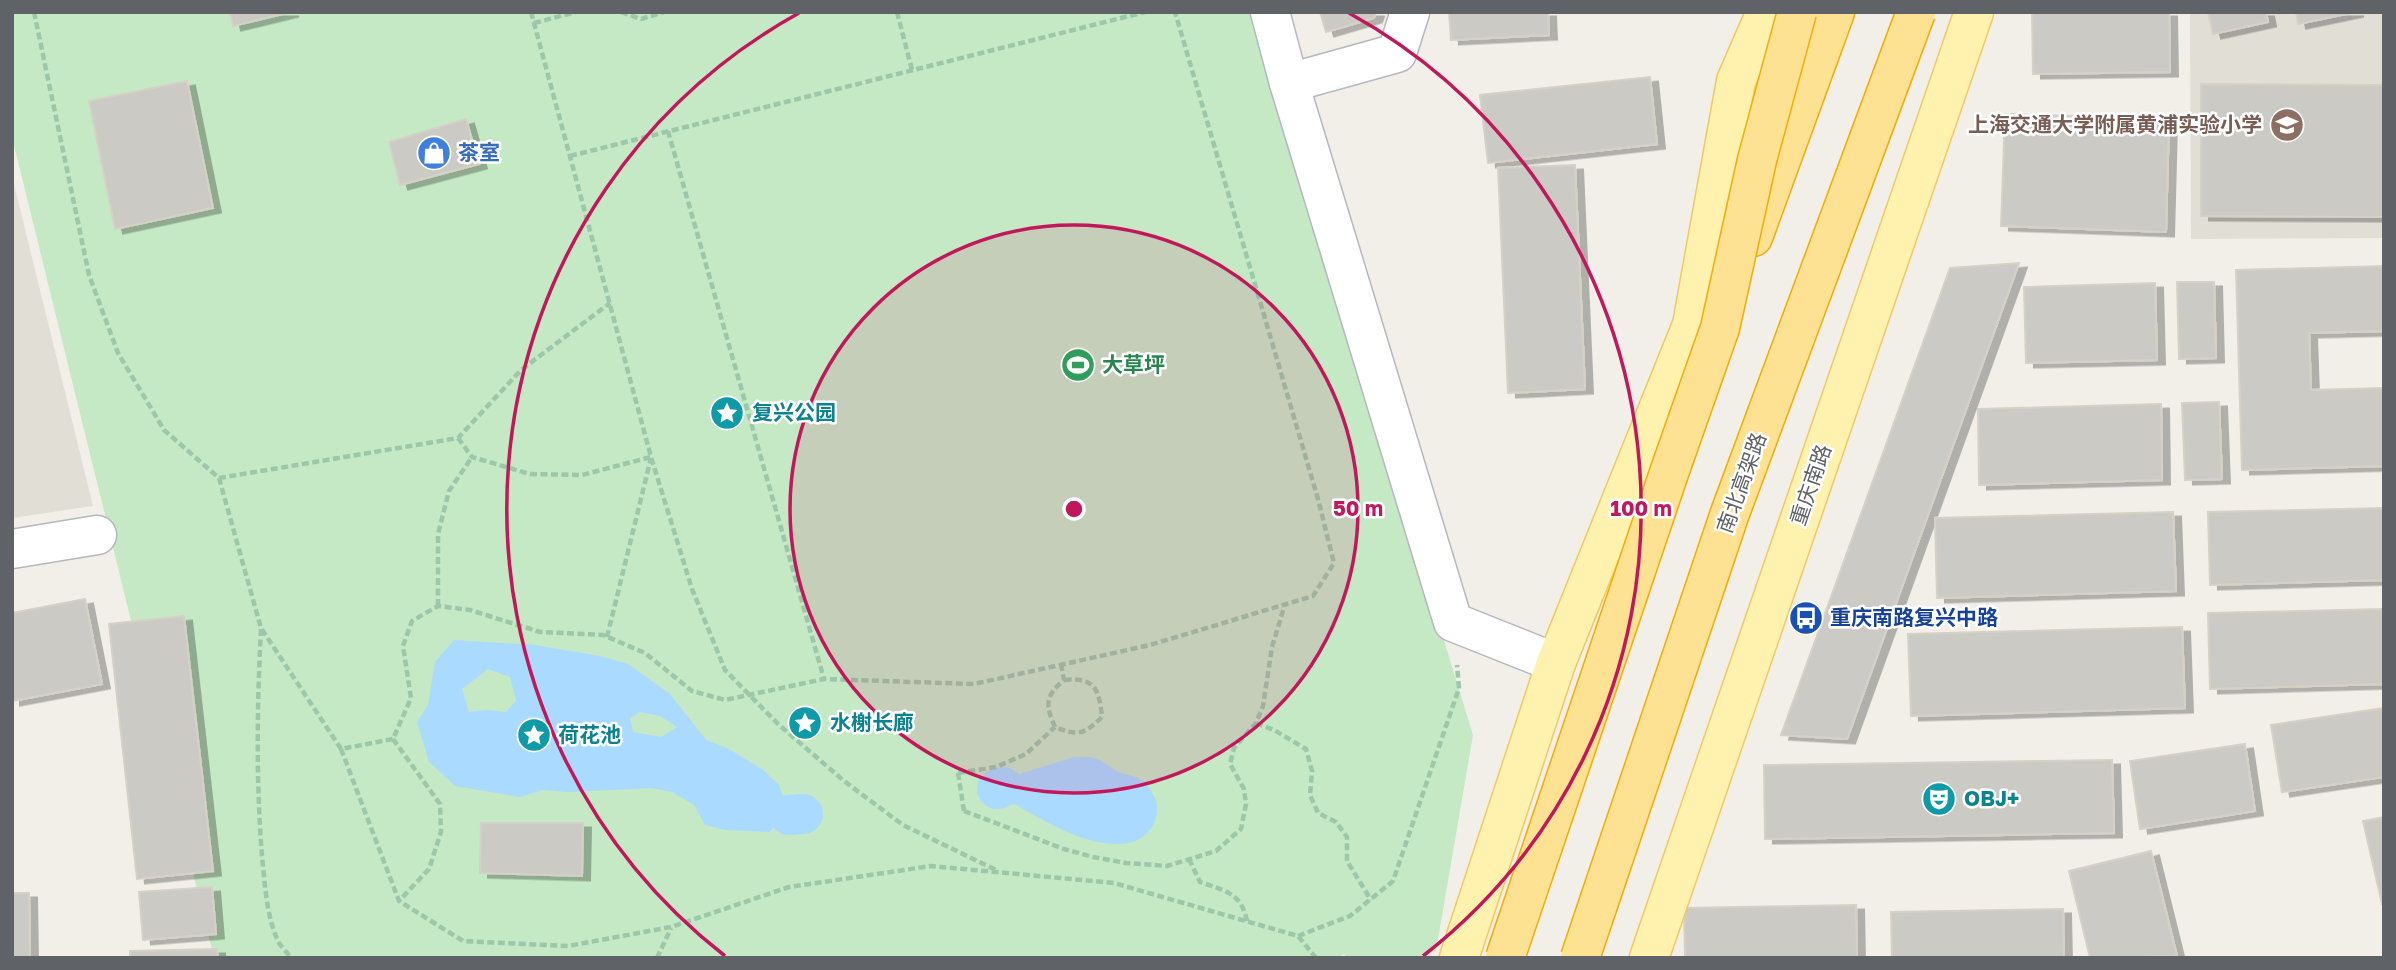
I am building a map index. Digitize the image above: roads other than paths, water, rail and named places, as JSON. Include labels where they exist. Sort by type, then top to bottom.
[{"type":"highway","points":[[1706,326],[1835,12]]},
{"type":"highway","name":"南北高架路","points":[[1580,958],[1730,513],[1916,12]]},
{"type":"highway","points":[[1505,958],[1670,470],[1706,326],[1757,160],[1774,13]]},
{"type":"main road","points":[[1459,958],[1556,663],[1706,326],[1815,12]]},
{"type":"main road","name":"重庆南路","points":[[1649,958],[1973,12]]},
{"type":"street","points":[[1270,12],[1289,83],[1453,622],[1556,663]]},
{"type":"street","points":[[1289,83],[1397,53],[1410,12]]},
{"type":"street","points":[[12,549],[97,535]]},
{"type":"water","name":"荷花池","points":[[454,640],[535,645],[600,656],[628,664],[670,694],[706,740],[729,749],[763,770],[779,785],[789,815],[769,832],[726,830],[705,825],[694,805],[672,792],[652,788],[570,792],[543,790],[520,797],[455,786],[429,762],[417,722],[428,705],[435,662]],"holes":[[[488,669],[510,677],[516,701],[506,712],[469,712],[462,689]],[[640,712],[660,716],[677,727],[661,737],[633,732],[630,718]]]},
{"type":"water","points":[[1074,757],[1094,758],[1144,782],[1152,792],[1157,813],[1148,832],[1130,843],[1088,840],[1060,829],[1007,800],[1003,787],[1007,778]]},
{"type":"waterway","points":[[997,789],[1003,787]]},
{"type":"waterway","points":[[789,815],[803,814]]},
{"type":"place","name":"上海交通大学附属黄浦实验小学","points":[[2287,125]]},
{"type":"place","name":"茶室","points":[[434,153]]},
{"type":"place","name":"大草坪","points":[[1078,365]]},
{"type":"place","name":"复兴公园","points":[[727,413]]},
{"type":"place","name":"重庆南路复兴中路","points":[[1806,618]]},
{"type":"place","name":"水榭长廊","points":[[805,723]]},
{"type":"place","name":"荷花池","points":[[534,735]]},
{"type":"place","name":"OBJ+","points":[[1939,799]]}]
